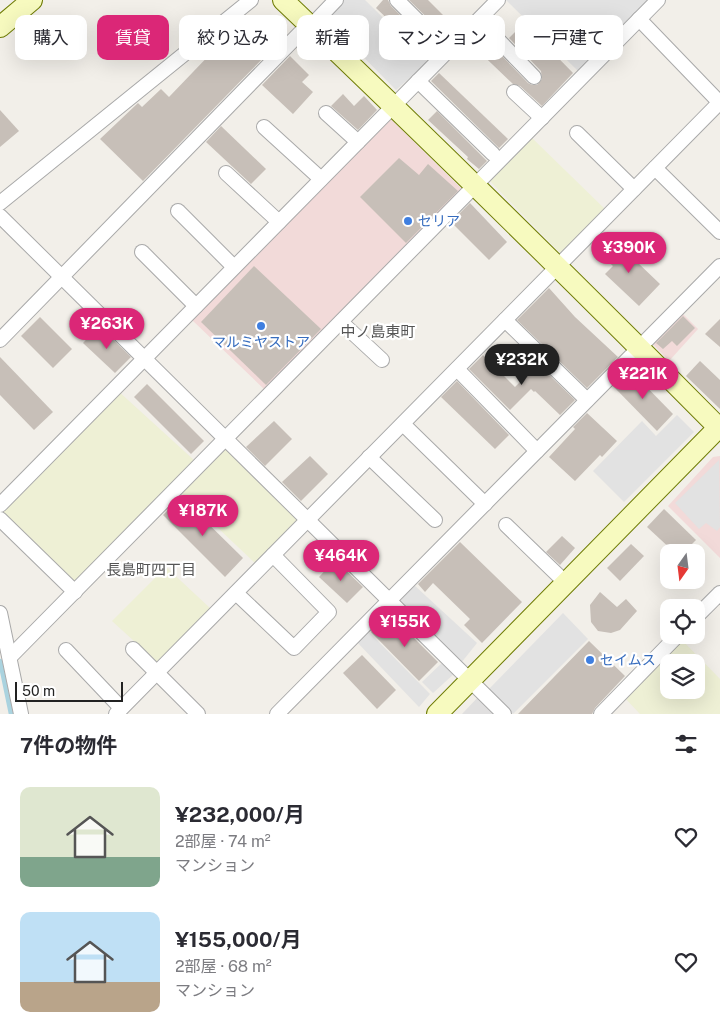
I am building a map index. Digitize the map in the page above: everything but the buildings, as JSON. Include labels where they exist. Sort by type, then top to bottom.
[{"type":"street","points":[[0,27],[32,0]]},
{"type":"street","points":[[0,202],[251,0]]},
{"type":"street","points":[[322,15],[336,0]]},
{"type":"street","points":[[397,0],[412,15]]},
{"type":"street","points":[[484,15],[498,0]]},
{"type":"street","points":[[10,657],[658,0]]},
{"type":"street","points":[[287,1],[299,15]]},
{"type":"street","points":[[66,650],[119,711],[634,189],[718,107],[640,19]]},
{"type":"street","points":[[0,340],[297,35]]},
{"type":"street","points":[[505,47],[534,77]]},
{"type":"street","points":[[345,60],[639,346],[720,428],[437,714]]},
{"type":"street","points":[[0,505],[439,60]]},
{"type":"street","points":[[418,81],[493,154]]},
{"type":"street","points":[[514,92],[542,118]]},
{"type":"street","points":[[326,114],[358,142]]},
{"type":"street","points":[[264,127],[321,179]]},
{"type":"street","points":[[577,133],[634,189]]},
{"type":"street","points":[[655,168],[720,232]]},
{"type":"street","points":[[226,173],[279,222]]},
{"type":"street","points":[[178,210],[234,268]]},
{"type":"street","points":[[0,216],[504,714]]},
{"type":"street","points":[[142,252],[196,306]]},
{"type":"street","points":[[277,714],[720,266]]},
{"type":"street","points":[[505,320],[587,400]]},
{"type":"street","points":[[341,322],[382,360]]},
{"type":"street","points":[[457,369],[537,451]]},
{"type":"street","points":[[403,424],[485,504]]},
{"type":"street","points":[[370,458],[435,520]]},
{"type":"street","points":[[0,520],[75,592]]},
{"type":"street","points":[[506,525],[566,583]]},
{"type":"street","points":[[236,593],[294,648],[329,612],[273,554]]},
{"type":"street","points":[[705,608],[720,593]]},
{"type":"street","points":[[0,613],[21,714]]},
{"type":"street","points":[[600,714],[669,644]]},
{"type":"street","points":[[133,649],[198,714]]},
{"type":"shaded area","points":[[341,0],[365,0],[380,15],[379,60],[426,60],[428,62],[396,90],[366,60],[369,60],[369,15],[324,15]]},
{"type":"shaded area","points":[[506,0],[649,0],[623,26],[623,15],[521,15]]},
{"type":"shaded area","points":[[567,60],[589,60],[578,71]]},
{"type":"shaded area","points":[[389,117],[463,190],[265,390],[192,320]]},
{"type":"shaded area","points":[[681,312],[698,329],[669,361],[651,342]]},
{"type":"shaded area","points":[[677,415],[694,432],[624,502],[593,471],[642,421],[656,436]]},
{"type":"shaded area","points":[[720,456],[720,558],[668,506],[713,457]]},
{"type":"shaded area","points":[[719,460],[720,527],[717,531],[706,523],[699,529],[675,503]]},
{"type":"shaded area","points":[[414,585],[477,643],[461,663],[399,602]]},
{"type":"shaded area","points":[[563,613],[588,639],[513,714],[489,689]]},
{"type":"shaded area","points":[[366,629],[430,694],[419,707],[356,641]]},
{"type":"shaded area","points":[[444,661],[456,672],[433,693],[422,682]]},
{"type":"shaded area","points":[[482,693],[500,714],[462,714]]},
{"type":"green space","points":[[530,136],[606,210],[560,253],[487,178]]},
{"type":"green space","points":[[117,390],[195,461],[74,587],[0,515],[0,511]]},
{"type":"green space","points":[[226,443],[300,520],[256,564],[180,492]]},
{"type":"green space","points":[[166,567],[211,609],[157,662],[112,621]]},
{"type":"green space","points":[[674,644],[686,644],[696,654],[665,654]]},
{"type":"green space","points":[[660,659],[660,699],[705,699],[705,664],[720,679],[720,714],[640,714],[624,697]]},
{"type":"waterway","points":[[0,661],[11,714]]},
{"type":"place","name":"セリア","points":[[408,221]]},
{"type":"place","name":"マルミヤストア","points":[[261,326]]},
{"type":"place","name":"セイムス","points":[[590,660]]},
{"type":"district","name":"中ノ島東町","points":[[378,332]]},
{"type":"district","name":"長島町四丁目","points":[[151,570]]}]
